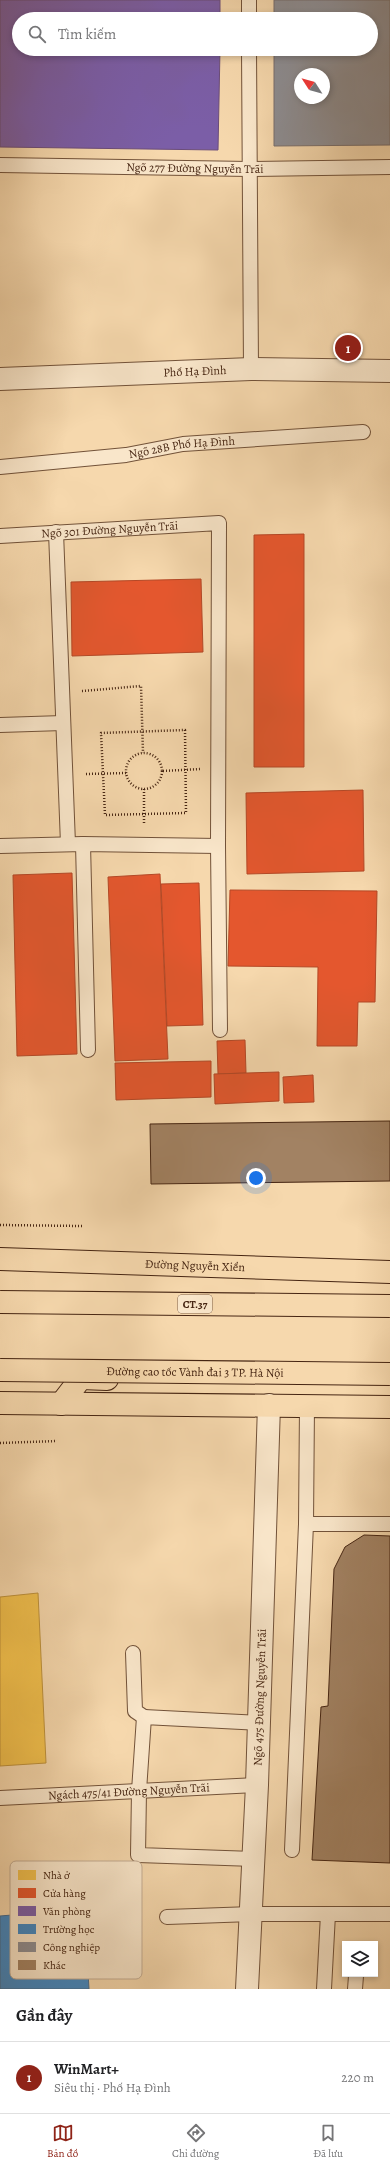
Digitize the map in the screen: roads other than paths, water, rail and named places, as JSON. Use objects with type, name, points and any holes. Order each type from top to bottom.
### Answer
[{"type":"main road","name":"Đường Nguyễn Xiển","points":[[0,1259],[390,1272]]},
{"type":"main road","name":"CT.37","points":[[0,1302],[390,1306]]},
{"type":"main road","name":"Đường cao tốc Vành đai 3 TP. Hà Nội","points":[[0,1370],[390,1374]]},
{"type":"main road","points":[[60,1404],[81,1378],[390,1383]]},
{"type":"main road","points":[[0,1403],[390,1407]]},
{"type":"street","name":"Phố Hạ Đình","points":[[0,379],[251,369],[390,371]]},
{"type":"street","name":"Ngõ 475 Đường Nguyễn Trãi","points":[[247,1989],[252,1914],[257,1785],[269,1405]]},
{"type":"lane","points":[[249,0],[249,12]]},
{"type":"lane","points":[[249,56],[251,369]]},
{"type":"lane","name":"Ngõ 277 Đường Nguyễn Trãi","points":[[0,165],[249,169],[390,167]]},
{"type":"lane","name":"Ngõ 28B Phố Hạ Đình","points":[[0,467],[126,456],[184,444],[363,432]]},
{"type":"lane","name":"Ngõ 301 Đường Nguyễn Trãi","points":[[0,536],[219,523],[218,846]]},
{"type":"lane","points":[[56,532],[68,844]]},
{"type":"lane","points":[[0,725],[63,722]]},
{"type":"lane","points":[[83,844],[88,1050]]},
{"type":"lane","points":[[0,846],[83,844],[218,846],[220,1030]]},
{"type":"lane","points":[[292,1850],[306,1524],[307,1405]]},
{"type":"lane","points":[[306,1524],[390,1524]]},
{"type":"lane","points":[[133,1653],[135,1711],[144,1717],[259,1723]]},
{"type":"lane","points":[[144,1717],[139,1791],[138,1855],[254,1859]]},
{"type":"lane","name":"Ngách 475/41 Đường Nguyễn Trãi","points":[[0,1798],[257,1785]]},
{"type":"lane","points":[[167,1917],[252,1914],[390,1914]]},
{"type":"lane","points":[[324,1989],[328,1914]]},
{"type":"place","name":"WinMart+","points":[[348,348]]}]
